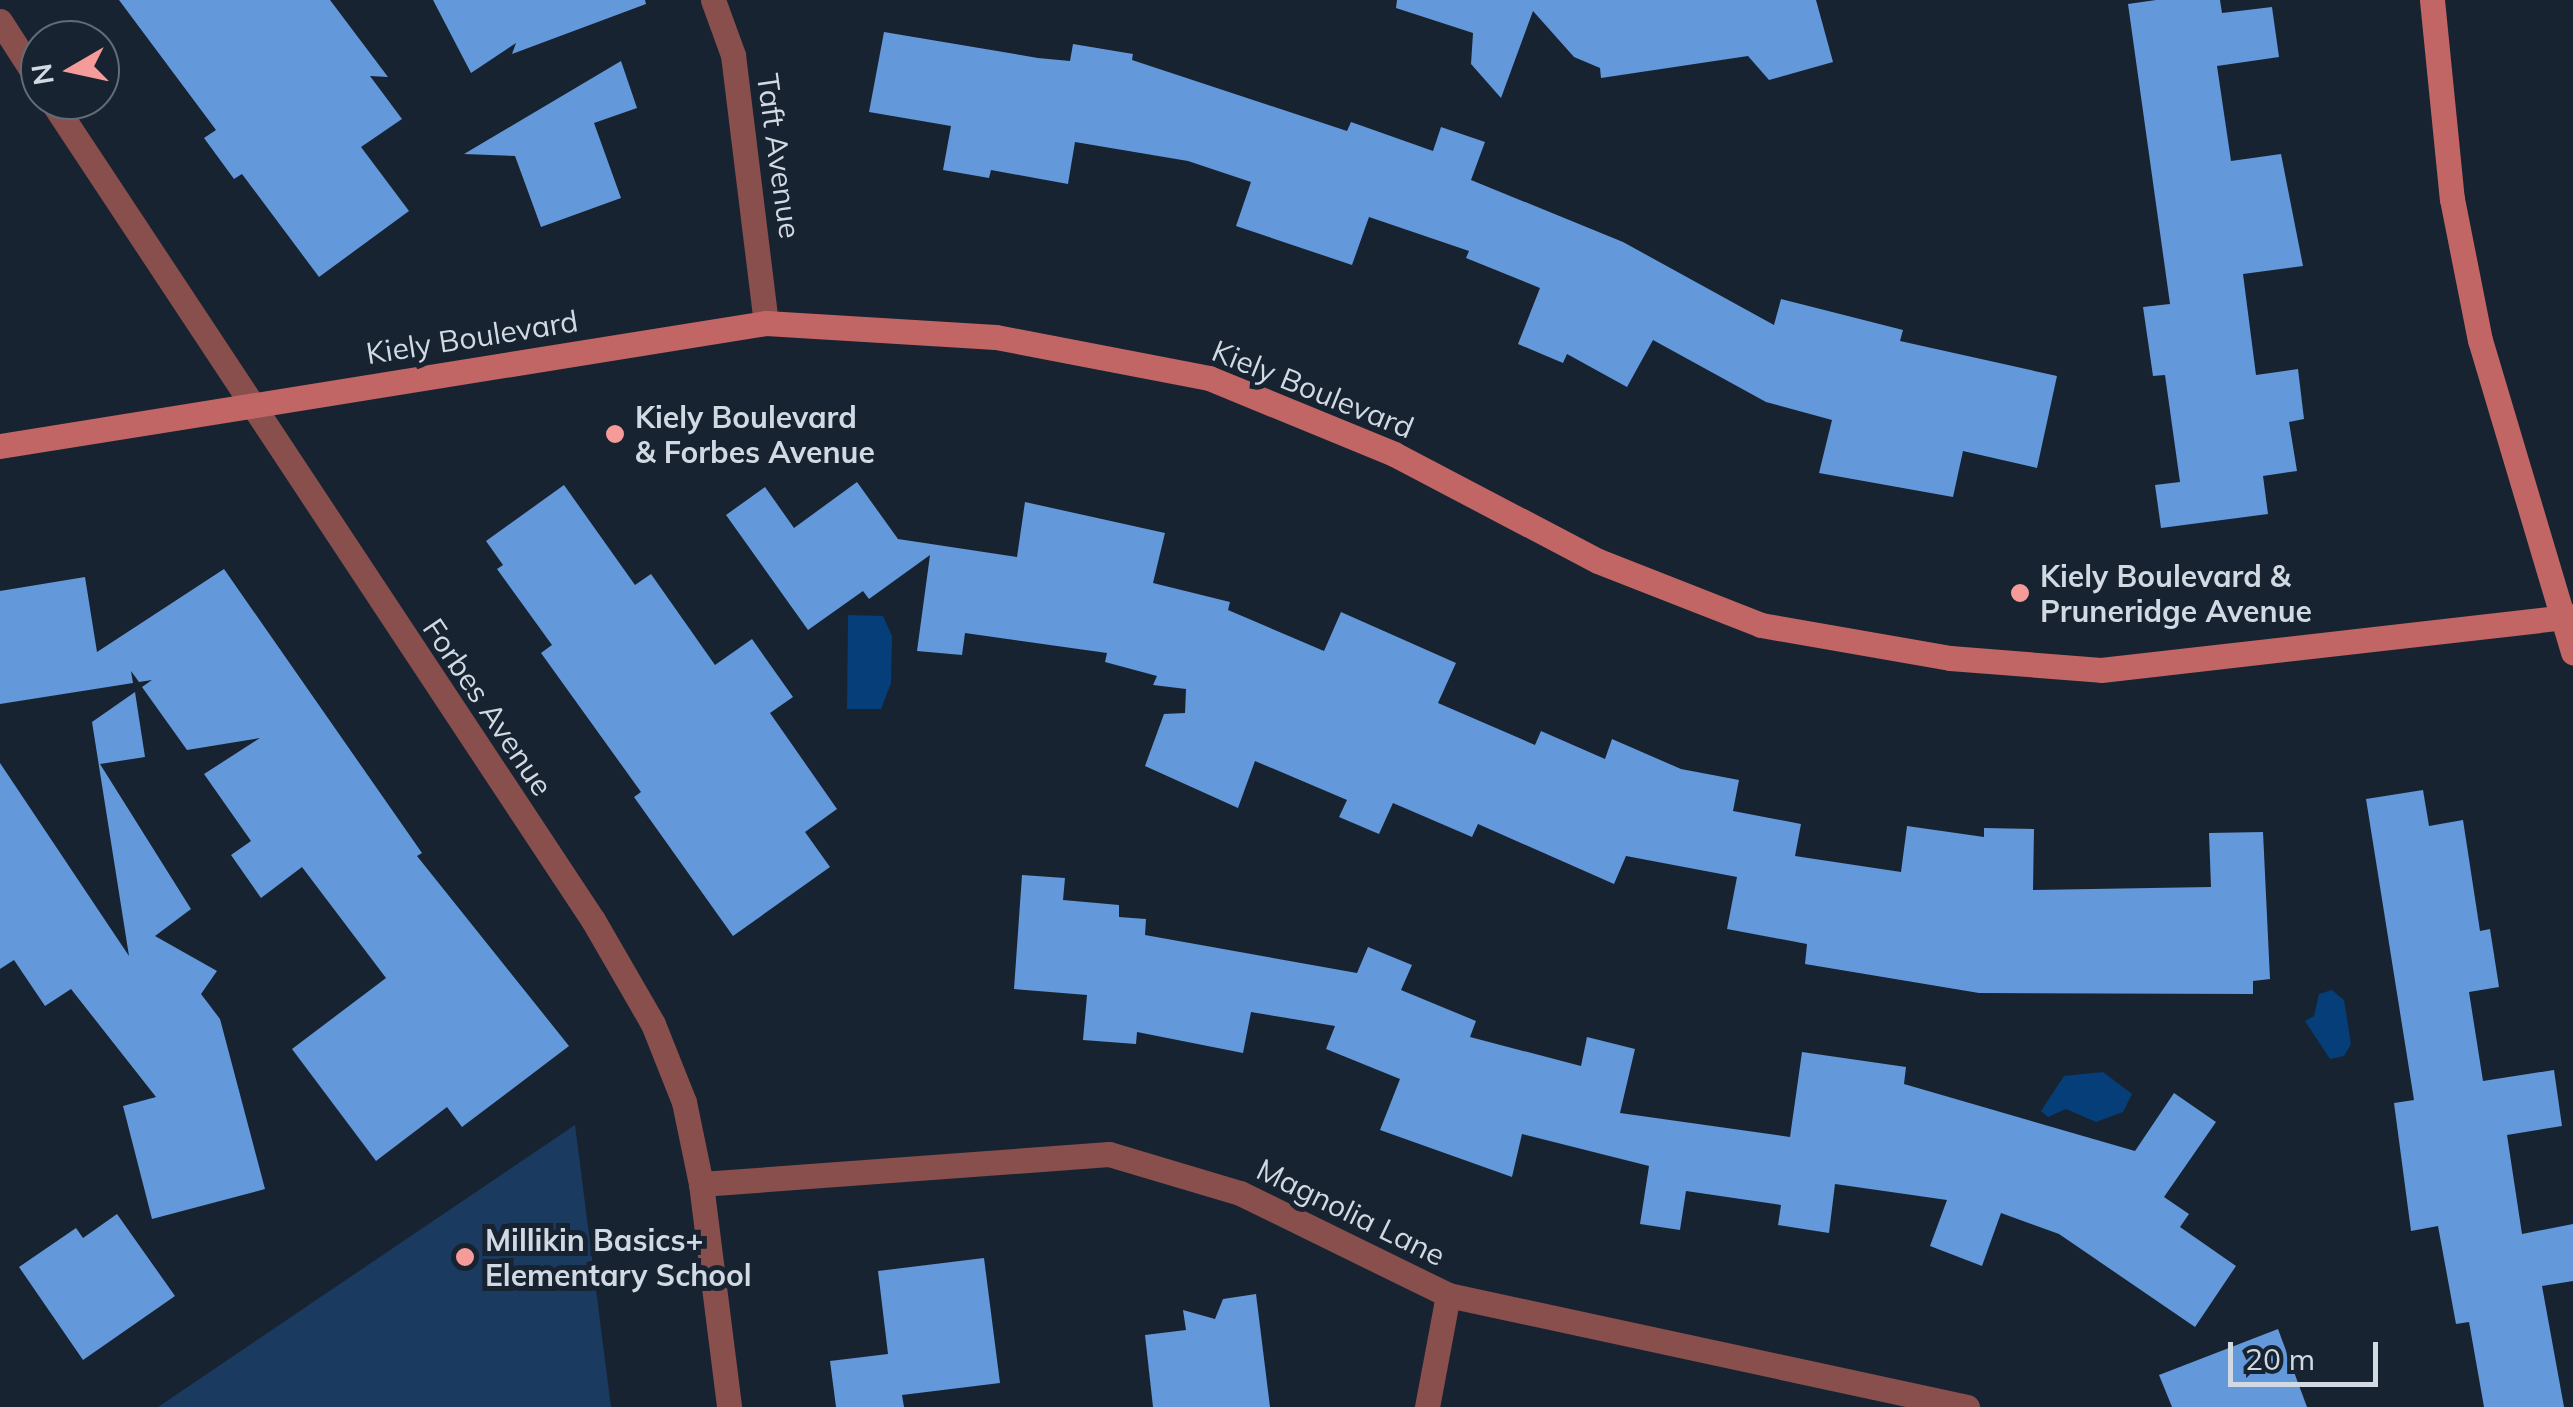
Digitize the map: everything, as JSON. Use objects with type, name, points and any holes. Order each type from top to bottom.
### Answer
[{"type":"main road","points":[[2432,0],[2452,199],[2476,323],[2566,617],[2573,652]]},
{"type":"main road","name":"Kiely Boulevard","points":[[0,446],[766,323],[996,337],[1208,378],[1394,454],[1598,561],[1761,625],[1950,658],[2100,670],[2162,666],[2566,617]]},
{"type":"street","name":"Taft Avenue","points":[[713,0],[733,55],[766,323]]},
{"type":"street","points":[[0,21],[20,52]]},
{"type":"street","name":"Forbes Avenue","points":[[64,120],[249,408],[592,920],[654,1024],[684,1102],[701,1184],[729,1407]]},
{"type":"street","name":"Magnolia Lane","points":[[701,1184],[1109,1154],[1240,1194],[1448,1295],[1967,1407]]},
{"type":"street","points":[[1427,1407],[1448,1295]]},
{"type":"shaded area","points":[[848,615],[883,616],[892,636],[891,683],[881,709],[847,709]]},
{"type":"shaded area","points":[[2332,990],[2344,1000],[2351,1044],[2344,1056],[2330,1059],[2305,1021],[2314,1016],[2319,994]]},
{"type":"shaded area","points":[[2103,1072],[2132,1094],[2123,1112],[2096,1122],[2066,1109],[2048,1117],[2041,1111],[2064,1076]]},
{"type":"shaded area","points":[[575,1125],[611,1407],[158,1407]]},
{"type":"building","points":[[119,0],[330,0],[388,77],[370,76],[402,119],[361,147],[409,211],[319,277],[242,174],[234,179],[204,138],[216,130]]},
{"type":"building","points":[[433,0],[645,0],[646,4],[512,54],[516,43],[471,73]]},
{"type":"building","points":[[1397,0],[1816,0],[1833,62],[1769,80],[1748,56],[1601,78],[1600,68],[1574,57],[1533,11],[1501,98],[1471,64],[1473,33],[1396,8]]},
{"type":"building","points":[[2220,0],[2222,13],[2272,7],[2279,57],[2217,66],[2231,161],[2281,154],[2303,266],[2243,274],[2256,375],[2298,369],[2304,419],[2289,422],[2297,471],[2263,476],[2268,514],[2161,528],[2155,485],[2180,482],[2165,375],[2153,376],[2143,307],[2170,304],[2128,4]]},
{"type":"building","points":[[884,32],[1070,61],[1073,44],[1133,54],[1132,60],[1347,131],[1351,122],[1433,151],[1441,127],[1485,142],[1471,180],[1623,242],[1774,325],[1781,299],[1903,330],[1900,341],[2057,376],[2037,468],[1963,451],[1953,497],[1819,473],[1832,420],[1766,402],[1653,340],[1627,387],[1567,354],[1563,363],[1518,344],[1540,288],[1466,258],[1469,251],[1369,217],[1352,265],[1236,226],[1251,182],[1188,161],[1075,142],[1068,184],[991,170],[989,178],[943,170],[951,126],[869,112]]},
{"type":"building","points":[[621,61],[637,108],[594,123],[621,198],[541,227],[515,156],[464,154]]},
{"type":"building","points":[[857,482],[898,539],[1017,557],[1025,502],[1165,533],[1153,583],[1230,602],[1228,610],[1324,651],[1341,612],[1456,663],[1438,703],[1535,745],[1541,731],[1605,759],[1612,739],[1681,769],[1739,780],[1733,811],[1801,824],[1795,856],[1901,872],[1907,826],[1984,837],[1984,828],[2034,829],[2033,890],[2211,887],[2209,833],[2263,832],[2270,979],[2253,981],[2253,994],[1979,993],[1805,964],[1807,944],[1727,929],[1737,877],[1626,856],[1614,884],[1478,824],[1472,837],[1393,803],[1379,834],[1339,817],[1347,800],[1255,761],[1238,808],[1145,766],[1164,714],[1185,713],[1186,689],[1153,685],[1157,676],[1105,662],[1107,653],[965,633],[962,655],[917,651],[930,555],[869,599],[863,591],[808,630],[726,515],[765,487],[794,528]]},
{"type":"building","points":[[564,485],[635,585],[651,574],[715,665],[752,639],[793,697],[770,713],[837,809],[805,832],[830,867],[733,936],[634,797],[641,792],[541,653],[552,645],[497,569],[503,565],[486,541]]},
{"type":"building","points":[[224,569],[422,853],[417,856],[569,1046],[462,1127],[447,1107],[376,1161],[292,1049],[386,978],[302,867],[261,898],[231,855],[251,841],[204,774],[260,738],[187,750],[142,687],[152,680],[139,682],[131,671],[133,683],[0,704],[0,591],[85,577],[97,652]]},
{"type":"building","points":[[135,692],[145,757],[100,764],[191,909],[155,936],[217,971],[201,994],[220,1019],[265,1189],[152,1219],[123,1106],[156,1097],[71,989],[45,1006],[14,960],[0,969],[0,763],[129,956],[92,722]]},
{"type":"building","points":[[2423,790],[2429,826],[2463,820],[2480,931],[2490,929],[2499,987],[2469,992],[2483,1081],[2554,1070],[2562,1126],[2507,1135],[2522,1234],[2573,1224],[2573,1281],[2542,1286],[2564,1407],[2484,1407],[2469,1322],[2456,1324],[2438,1226],[2411,1231],[2394,1103],[2414,1100],[2366,799]]},
{"type":"building","points":[[1022,875],[1065,878],[1063,900],[1119,905],[1119,917],[1146,919],[1145,935],[1357,973],[1368,947],[1412,965],[1401,990],[1476,1021],[1470,1037],[1581,1066],[1587,1037],[1635,1049],[1620,1113],[1790,1137],[1802,1052],[1906,1067],[1904,1084],[2135,1151],[2174,1093],[2216,1122],[2164,1197],[2189,1214],[2180,1227],[2236,1266],[2195,1327],[2059,1234],[2001,1213],[1982,1266],[1930,1246],[1947,1200],[1835,1184],[1829,1233],[1778,1225],[1781,1205],[1686,1191],[1680,1230],[1640,1224],[1649,1166],[1522,1134],[1512,1177],[1380,1130],[1400,1079],[1326,1049],[1335,1026],[1251,1012],[1243,1053],[1137,1032],[1136,1044],[1083,1040],[1087,995],[1014,989]]},
{"type":"building","points":[[117,1214],[175,1296],[83,1360],[19,1267],[76,1228],[83,1238]]},
{"type":"building","points":[[984,1258],[1000,1383],[902,1395],[904,1407],[836,1407],[830,1361],[888,1354],[878,1271]]},
{"type":"building","points":[[1256,1294],[1270,1407],[1153,1407],[1145,1335],[1186,1330],[1183,1310],[1215,1319],[1223,1299]]},
{"type":"building","points":[[2278,1329],[2307,1407],[2172,1407],[2159,1375]]},
{"type":"place","name":"Kiely Boulevard & Forbes Avenue","points":[[615,434]]},
{"type":"place","name":"Kiely Boulevard & Pruneridge Avenue","points":[[2020,593]]},
{"type":"place","name":"Millikin Basics+ Elementary School","points":[[465,1257]]}]
